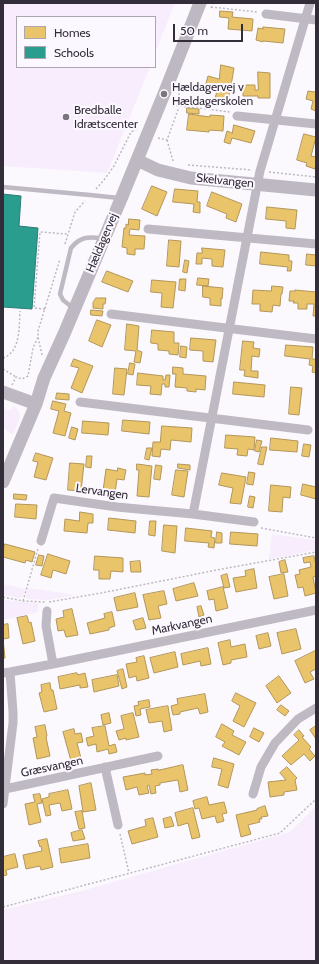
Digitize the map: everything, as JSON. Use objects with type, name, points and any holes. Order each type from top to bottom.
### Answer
[{"type":"street","points":[[193,514],[260,171],[310,3]]},
{"type":"street","name":"Hældagervej","points":[[3,482],[36,404],[44,378],[121,199],[164,94],[206,5]]},
{"type":"street","points":[[266,14],[316,20]]},
{"type":"street","points":[[237,116],[316,124]]},
{"type":"street","name":"Skelvangen","points":[[137,160],[158,170],[191,178],[316,190]]},
{"type":"street","points":[[148,229],[316,244]]},
{"type":"street","points":[[111,314],[316,339]]},
{"type":"street","points":[[6,393],[36,404]]},
{"type":"street","points":[[80,402],[308,430]]},
{"type":"street","name":"Lervangen","points":[[41,541],[54,498],[254,522]]},
{"type":"street","name":"Markvangen","points":[[7,672],[53,664],[316,610]]},
{"type":"street","points":[[47,611],[46,626],[53,664]]},
{"type":"street","points":[[3,804],[5,789],[5,766],[13,723],[13,712],[7,672]]},
{"type":"street","points":[[253,794],[261,767],[275,743],[298,719],[316,708]]},
{"type":"street","name":"Græsvangen","points":[[5,789],[158,756]]},
{"type":"street","points":[[105,768],[118,825]]},
{"type":"lane","points":[[3,187],[121,199]]},
{"type":"lane","points":[[74,309],[63,300],[60,294],[71,248],[76,242],[83,238],[104,238]]},
{"type":"path","points":[[206,5],[213,3]]},
{"type":"path","points":[[206,5],[209,14]]},
{"type":"path","points":[[206,5],[262,12],[266,14]]},
{"type":"path","points":[[170,173],[174,164],[167,140],[179,107],[180,83]]},
{"type":"path","points":[[172,105],[232,112],[237,116]]},
{"type":"path","points":[[158,138],[167,140]]},
{"type":"path","points":[[182,164],[316,177]]},
{"type":"path","points":[[45,309],[34,308],[40,232],[68,234]]},
{"type":"path","points":[[3,358],[11,354],[16,348],[20,311]]},
{"type":"path","points":[[3,369],[22,379],[28,376],[33,348],[38,336]]},
{"type":"path","points":[[6,393],[16,377]]},
{"type":"path","points":[[254,522],[258,527],[316,538]]},
{"type":"path","points":[[23,600],[41,541]]},
{"type":"path","points":[[3,597],[38,602],[54,601],[316,552]]},
{"type":"path","points":[[3,907],[280,833],[316,798]]},
{"type":"path","points":[[118,825],[129,873]]},
{"type":"shaded area","name":"Bredballe Idrætscenter","points":[[3,3],[175,3],[156,50],[156,16],[16,16],[16,68],[150,68],[107,173],[3,166]]},
{"type":"shaded area","points":[[3,403],[5,409],[11,410],[14,406],[19,413],[20,418],[13,435],[3,427]]},
{"type":"shaded area","points":[[272,534],[316,540],[316,550],[269,559]]},
{"type":"shaded area","points":[[3,584],[25,589],[23,596],[19,598],[3,595]]},
{"type":"shaded area","points":[[28,588],[76,595],[48,600],[28,599],[26,596]]},
{"type":"shaded area","points":[[3,599],[36,603],[38,604],[38,612],[3,620]]},
{"type":"shaded area","points":[[316,806],[316,961],[3,961],[3,910],[85,890],[290,832]]},
{"type":"building: Homes","points":[[220,11],[233,12],[232,17],[253,19],[252,31],[228,29],[229,18],[220,17]]},
{"type":"building: Homes","points":[[263,27],[285,29],[283,43],[263,42],[256,40],[258,28],[263,29]]},
{"type":"building: Homes","points":[[221,65],[234,68],[232,86],[227,106],[214,104],[217,90],[205,87],[208,76],[219,79]]},
{"type":"building: Homes","points":[[258,72],[270,73],[270,98],[243,96],[243,85],[255,85],[255,90],[258,90]]},
{"type":"building: Homes","points":[[316,87],[316,111],[311,109],[313,101],[306,99],[308,91],[315,92]]},
{"type":"building: Homes","points":[[187,108],[199,109],[199,114],[187,113]]},
{"type":"building: Homes","points":[[189,114],[210,117],[210,115],[224,116],[223,131],[209,130],[209,132],[187,130]]},
{"type":"building: Homes","points":[[234,125],[255,131],[251,143],[232,138],[230,144],[224,142],[227,131],[232,133]]},
{"type":"building: Homes","points":[[304,134],[316,137],[311,156],[316,157],[315,169],[306,166],[307,163],[297,160]]},
{"type":"building: Homes","points":[[152,186],[167,192],[157,216],[142,209]]},
{"type":"building: Homes","points":[[175,189],[198,191],[197,202],[200,202],[200,213],[193,212],[194,204],[173,202]]},
{"type":"building: Homes","points":[[212,192],[242,204],[236,222],[226,218],[227,214],[207,206]]},
{"type":"building: Homes","points":[[267,207],[297,210],[295,229],[286,228],[286,221],[266,219]]},
{"type":"building: Homes","points":[[129,219],[140,220],[139,230],[130,229],[129,235],[145,236],[144,249],[135,249],[135,255],[127,254],[127,248],[122,247],[124,228],[126,228],[126,224],[128,225]]},
{"type":"building: Homes","points":[[169,240],[181,241],[179,267],[167,266]]},
{"type":"building: Homes","points":[[202,248],[225,250],[223,267],[212,266],[212,259],[202,258],[202,264],[196,264],[197,253],[202,253]]},
{"type":"building: Homes","points":[[261,252],[289,255],[289,261],[292,261],[291,271],[287,271],[288,267],[260,264]]},
{"type":"building: Homes","points":[[307,254],[316,255],[316,266],[306,265]]},
{"type":"building: Homes","points":[[185,260],[189,261],[187,273],[183,272]]},
{"type":"building: Homes","points":[[107,271],[133,281],[128,292],[102,282]]},
{"type":"building: Homes","points":[[198,278],[209,279],[208,286],[197,285]]},
{"type":"building: Homes","points":[[180,279],[186,279],[185,291],[179,290]]},
{"type":"building: Homes","points":[[152,280],[176,282],[173,308],[161,307],[162,293],[151,292]]},
{"type":"building: Homes","points":[[203,286],[223,288],[221,306],[210,305],[210,298],[203,297]]},
{"type":"building: Homes","points":[[272,286],[283,287],[280,306],[273,305],[272,312],[260,311],[260,304],[252,304],[253,290],[271,291]]},
{"type":"building: Homes","points":[[290,291],[316,292],[316,316],[313,316],[314,304],[307,304],[307,309],[298,309],[298,303],[289,301]]},
{"type":"building: Homes","points":[[96,298],[106,298],[105,304],[103,304],[103,309],[93,308],[93,303]]},
{"type":"building: Homes","points":[[91,310],[103,311],[102,316],[91,315]]},
{"type":"building: Homes","points":[[97,320],[111,325],[102,347],[89,341]]},
{"type":"building: Homes","points":[[127,324],[139,326],[137,350],[142,352],[140,363],[134,362],[136,351],[125,350]]},
{"type":"building: Homes","points":[[152,330],[174,332],[174,343],[179,343],[178,355],[169,354],[169,351],[158,350],[158,344],[151,343]]},
{"type":"building: Homes","points":[[191,338],[216,340],[213,362],[203,361],[203,351],[190,350]]},
{"type":"building: Homes","points":[[243,341],[254,342],[253,348],[260,349],[259,357],[252,356],[251,371],[258,371],[258,378],[244,376],[245,370],[240,370]]},
{"type":"building: Homes","points":[[286,345],[313,347],[312,359],[316,359],[316,373],[312,372],[313,366],[309,365],[310,359],[285,356]]},
{"type":"building: Homes","points":[[181,346],[187,347],[186,358],[180,357]]},
{"type":"building: Homes","points":[[74,359],[93,366],[82,393],[71,388],[79,368],[71,366]]},
{"type":"building: Homes","points":[[130,363],[135,364],[133,375],[128,374]]},
{"type":"building: Homes","points":[[173,367],[183,368],[183,374],[206,376],[205,390],[196,389],[196,392],[187,391],[187,388],[175,387],[176,374],[173,374]]},
{"type":"building: Homes","points":[[115,368],[127,369],[124,395],[113,394]]},
{"type":"building: Homes","points":[[138,373],[163,376],[163,380],[165,380],[166,375],[170,375],[169,387],[165,387],[165,384],[162,384],[161,395],[150,394],[151,386],[137,385]]},
{"type":"building: Homes","points":[[234,382],[265,385],[264,397],[233,394]]},
{"type":"building: Homes","points":[[291,387],[302,388],[299,415],[289,414]]},
{"type":"building: Homes","points":[[57,393],[69,394],[69,400],[56,399]]},
{"type":"building: Homes","points":[[53,401],[66,404],[64,411],[71,413],[65,436],[53,433],[59,411],[51,409]]},
{"type":"building: Homes","points":[[123,420],[150,422],[149,434],[122,431]]},
{"type":"building: Homes","points":[[83,421],[109,423],[108,435],[82,433]]},
{"type":"building: Homes","points":[[162,426],[192,428],[191,442],[171,440],[170,450],[161,449],[160,457],[152,456],[153,442],[160,442]]},
{"type":"building: Homes","points":[[72,427],[78,429],[75,440],[69,438]]},
{"type":"building: Homes","points":[[226,435],[255,437],[254,450],[248,449],[247,456],[237,455],[238,449],[225,448]]},
{"type":"building: Homes","points":[[271,438],[298,441],[297,452],[270,450]]},
{"type":"building: Homes","points":[[257,440],[262,441],[259,452],[255,451]]},
{"type":"building: Homes","points":[[304,444],[311,445],[309,457],[302,456]]},
{"type":"building: Homes","points":[[262,447],[267,447],[263,465],[258,464]]},
{"type":"building: Homes","points":[[147,448],[152,448],[149,460],[145,459]]},
{"type":"building: Homes","points":[[36,453],[53,458],[46,480],[34,477],[38,462],[33,461]]},
{"type":"building: Homes","points":[[87,456],[92,456],[91,468],[86,467]]},
{"type":"building: Homes","points":[[70,463],[84,464],[81,491],[68,490]]},
{"type":"building: Homes","points":[[137,464],[152,466],[149,497],[137,496],[139,470],[137,470]]},
{"type":"building: Homes","points":[[178,464],[190,465],[190,470],[178,468]]},
{"type":"building: Homes","points":[[156,465],[162,466],[160,480],[154,479]]},
{"type":"building: Homes","points":[[118,468],[126,470],[124,480],[117,479],[115,493],[103,491],[106,469],[117,471]]},
{"type":"building: Homes","points":[[176,470],[188,471],[184,497],[172,495]]},
{"type":"building: Homes","points":[[249,472],[255,473],[253,485],[247,484]]},
{"type":"building: Homes","points":[[222,473],[246,477],[241,504],[230,503],[233,488],[219,485]]},
{"type":"building: Homes","points":[[303,484],[316,487],[316,499],[301,495]]},
{"type":"building: Homes","points":[[271,485],[291,487],[290,498],[283,497],[282,512],[269,511]]},
{"type":"building: Homes","points":[[14,494],[27,495],[26,500],[14,499]]},
{"type":"building: Homes","points":[[250,496],[255,497],[253,508],[248,507]]},
{"type":"building: Homes","points":[[16,504],[37,505],[36,519],[15,517]]},
{"type":"building: Homes","points":[[80,512],[93,514],[93,523],[88,523],[87,533],[64,531],[65,519],[79,521]]},
{"type":"building: Homes","points":[[109,518],[136,521],[135,533],[108,530]]},
{"type":"building: Homes","points":[[150,521],[156,521],[155,536],[149,535]]},
{"type":"building: Homes","points":[[164,525],[177,526],[175,553],[162,551]]},
{"type":"building: Homes","points":[[186,528],[212,531],[211,537],[215,538],[214,548],[208,547],[209,543],[185,541]]},
{"type":"building: Homes","points":[[217,532],[222,533],[222,543],[216,543]]},
{"type":"building: Homes","points":[[231,532],[258,534],[257,546],[230,544]]},
{"type":"building: Homes","points":[[5,544],[35,552],[32,562],[26,560],[25,563],[3,557]]},
{"type":"building: Homes","points":[[48,554],[70,561],[66,574],[53,570],[51,578],[41,575]]},
{"type":"building: Homes","points":[[39,555],[44,556],[42,566],[36,565]]},
{"type":"building: Homes","points":[[95,556],[123,558],[123,572],[111,571],[110,579],[99,579],[99,570],[94,570]]},
{"type":"building: Homes","points":[[314,556],[316,576],[313,577],[316,593],[305,596],[303,587],[298,588],[295,575],[300,574],[299,570],[311,567],[310,562],[304,563],[303,558]]},
{"type":"building: Homes","points":[[285,560],[288,572],[281,573],[279,562]]},
{"type":"building: Homes","points":[[140,561],[141,572],[131,572],[130,562]]},
{"type":"building: Homes","points":[[254,569],[257,588],[236,592],[233,578],[246,576],[245,571]]},
{"type":"building: Homes","points":[[227,574],[230,587],[224,588],[221,576]]},
{"type":"building: Homes","points":[[284,574],[288,596],[274,599],[269,577]]},
{"type":"building: Homes","points":[[194,583],[198,596],[176,601],[173,589]]},
{"type":"building: Homes","points":[[223,587],[228,608],[216,611],[214,599],[209,600],[207,591]]},
{"type":"building: Homes","points":[[164,591],[167,604],[158,606],[161,618],[149,620],[143,595]]},
{"type":"building: Homes","points":[[135,593],[138,607],[117,611],[114,598]]},
{"type":"building: Homes","points":[[201,606],[204,615],[199,617],[197,607]]},
{"type":"building: Homes","points":[[72,609],[78,635],[66,637],[64,630],[58,631],[56,619],[64,617],[63,611]]},
{"type":"building: Homes","points":[[112,612],[115,626],[109,628],[109,630],[90,634],[87,623],[105,618],[104,614]]},
{"type":"building: Homes","points":[[27,616],[29,623],[31,622],[35,641],[23,644],[17,618]]},
{"type":"building: Homes","points":[[143,618],[146,628],[136,630],[133,621]]},
{"type":"building: Homes","points":[[8,624],[9,638],[3,639],[3,625]]},
{"type":"building: Homes","points":[[296,629],[301,649],[282,654],[277,633]]},
{"type":"building: Homes","points":[[268,633],[271,646],[259,649],[256,636]]},
{"type":"building: Homes","points":[[3,639],[5,658],[3,658]]},
{"type":"building: Homes","points":[[230,640],[231,647],[245,644],[247,657],[231,660],[231,663],[223,665],[218,643]]},
{"type":"building: Homes","points":[[208,648],[211,664],[201,666],[200,661],[183,665],[181,654]]},
{"type":"building: Homes","points":[[315,651],[316,669],[310,672],[314,679],[305,683],[295,661]]},
{"type":"building: Homes","points":[[175,652],[178,667],[154,673],[150,658]]},
{"type":"building: Homes","points":[[144,656],[149,678],[137,681],[136,676],[129,678],[126,664],[137,662],[136,658]]},
{"type":"building: Homes","points":[[123,669],[127,687],[122,689],[117,671]]},
{"type":"building: Homes","points":[[77,673],[78,675],[85,673],[88,687],[80,688],[80,685],[60,689],[58,677]]},
{"type":"building: Homes","points":[[117,675],[119,686],[94,692],[92,680]]},
{"type":"building: Homes","points":[[279,676],[291,693],[277,703],[266,686]]},
{"type":"building: Homes","points":[[50,683],[57,709],[44,712],[39,693],[42,692],[41,685]]},
{"type":"building: Homes","points":[[236,693],[256,703],[244,727],[233,721],[240,706],[232,701]]},
{"type":"building: Homes","points":[[205,694],[208,712],[200,714],[198,708],[173,715],[171,706],[178,704],[177,699]]},
{"type":"building: Homes","points":[[149,700],[150,707],[140,709],[141,715],[136,716],[134,706],[139,705],[138,702]]},
{"type":"building: Homes","points":[[281,705],[289,711],[285,716],[277,710]]},
{"type":"building: Homes","points":[[168,706],[172,730],[164,732],[162,721],[149,723],[146,710]]},
{"type":"building: Homes","points":[[109,713],[111,723],[103,725],[101,715]]},
{"type":"building: Homes","points":[[133,713],[139,737],[119,740],[116,731],[124,729],[121,716]]},
{"type":"building: Homes","points":[[222,724],[234,731],[232,735],[246,742],[239,755],[222,746],[225,742],[216,737]]},
{"type":"building: Homes","points":[[45,725],[50,756],[37,759],[33,738],[37,737],[35,727]]},
{"type":"building: Homes","points":[[105,726],[109,746],[115,744],[117,752],[109,754],[108,749],[97,752],[96,744],[88,746],[86,738],[94,736],[92,728]]},
{"type":"building: Homes","points":[[316,726],[316,739],[310,730]]},
{"type":"building: Homes","points":[[254,728],[264,733],[259,742],[250,737]]},
{"type":"building: Homes","points":[[74,729],[75,734],[81,733],[83,742],[77,743],[81,758],[71,761],[63,732]]},
{"type":"building: Homes","points":[[299,730],[304,736],[302,737],[311,747],[309,749],[315,756],[310,761],[304,754],[291,765],[282,756],[299,740],[294,735]]},
{"type":"building: Homes","points":[[214,758],[234,764],[228,788],[218,785],[222,769],[212,767]]},
{"type":"building: Homes","points":[[183,765],[188,790],[180,792],[178,780],[160,783],[160,785],[155,786],[156,793],[151,794],[149,785],[147,786],[149,793],[139,795],[137,787],[126,790],[123,777],[145,773],[145,775],[152,774],[151,770]]},
{"type":"building: Homes","points":[[287,767],[297,778],[295,780],[297,790],[284,792],[284,795],[270,797],[268,782],[286,780],[280,773]]},
{"type":"building: Homes","points":[[91,783],[96,810],[83,812],[79,786]]},
{"type":"building: Homes","points":[[68,790],[72,809],[62,811],[60,803],[49,805],[51,815],[46,816],[42,799],[49,797],[49,794]]},
{"type":"building: Homes","points":[[40,794],[42,803],[37,804],[41,822],[29,825],[25,804],[35,802],[33,795]]},
{"type":"building: Homes","points":[[207,797],[209,805],[224,802],[227,813],[222,814],[224,821],[217,823],[215,816],[202,819],[199,808],[195,809],[193,801]]},
{"type":"building: Homes","points":[[265,806],[268,816],[261,817],[262,819],[259,819],[260,822],[248,825],[251,834],[241,837],[236,815],[257,810]]},
{"type":"building: Homes","points":[[193,808],[200,837],[192,839],[188,823],[178,826],[175,813]]},
{"type":"building: Homes","points":[[82,811],[85,828],[79,829],[75,812]]},
{"type":"building: Homes","points":[[171,817],[174,826],[165,828],[163,819]]},
{"type":"building: Homes","points":[[153,818],[158,837],[132,844],[128,831],[146,826],[145,820]]},
{"type":"building: Homes","points":[[82,830],[85,839],[73,841],[71,833]]},
{"type":"building: Homes","points":[[47,839],[53,867],[41,870],[40,866],[26,869],[23,855],[42,851],[38,841]]},
{"type":"building: Homes","points":[[88,844],[90,858],[61,863],[59,849]]},
{"type":"building: Homes","points":[[15,854],[18,867],[6,870],[7,875],[3,876],[3,857]]},
{"type":"building: Schools","points":[[3,194],[21,196],[19,226],[38,228],[32,309],[3,307]]},
{"type":"place","name":"Hældagervej v Hældagerskolen","points":[[164,94]]},
{"type":"place","name":"Bredballe Idrætscenter","points":[[66,117]]}]
